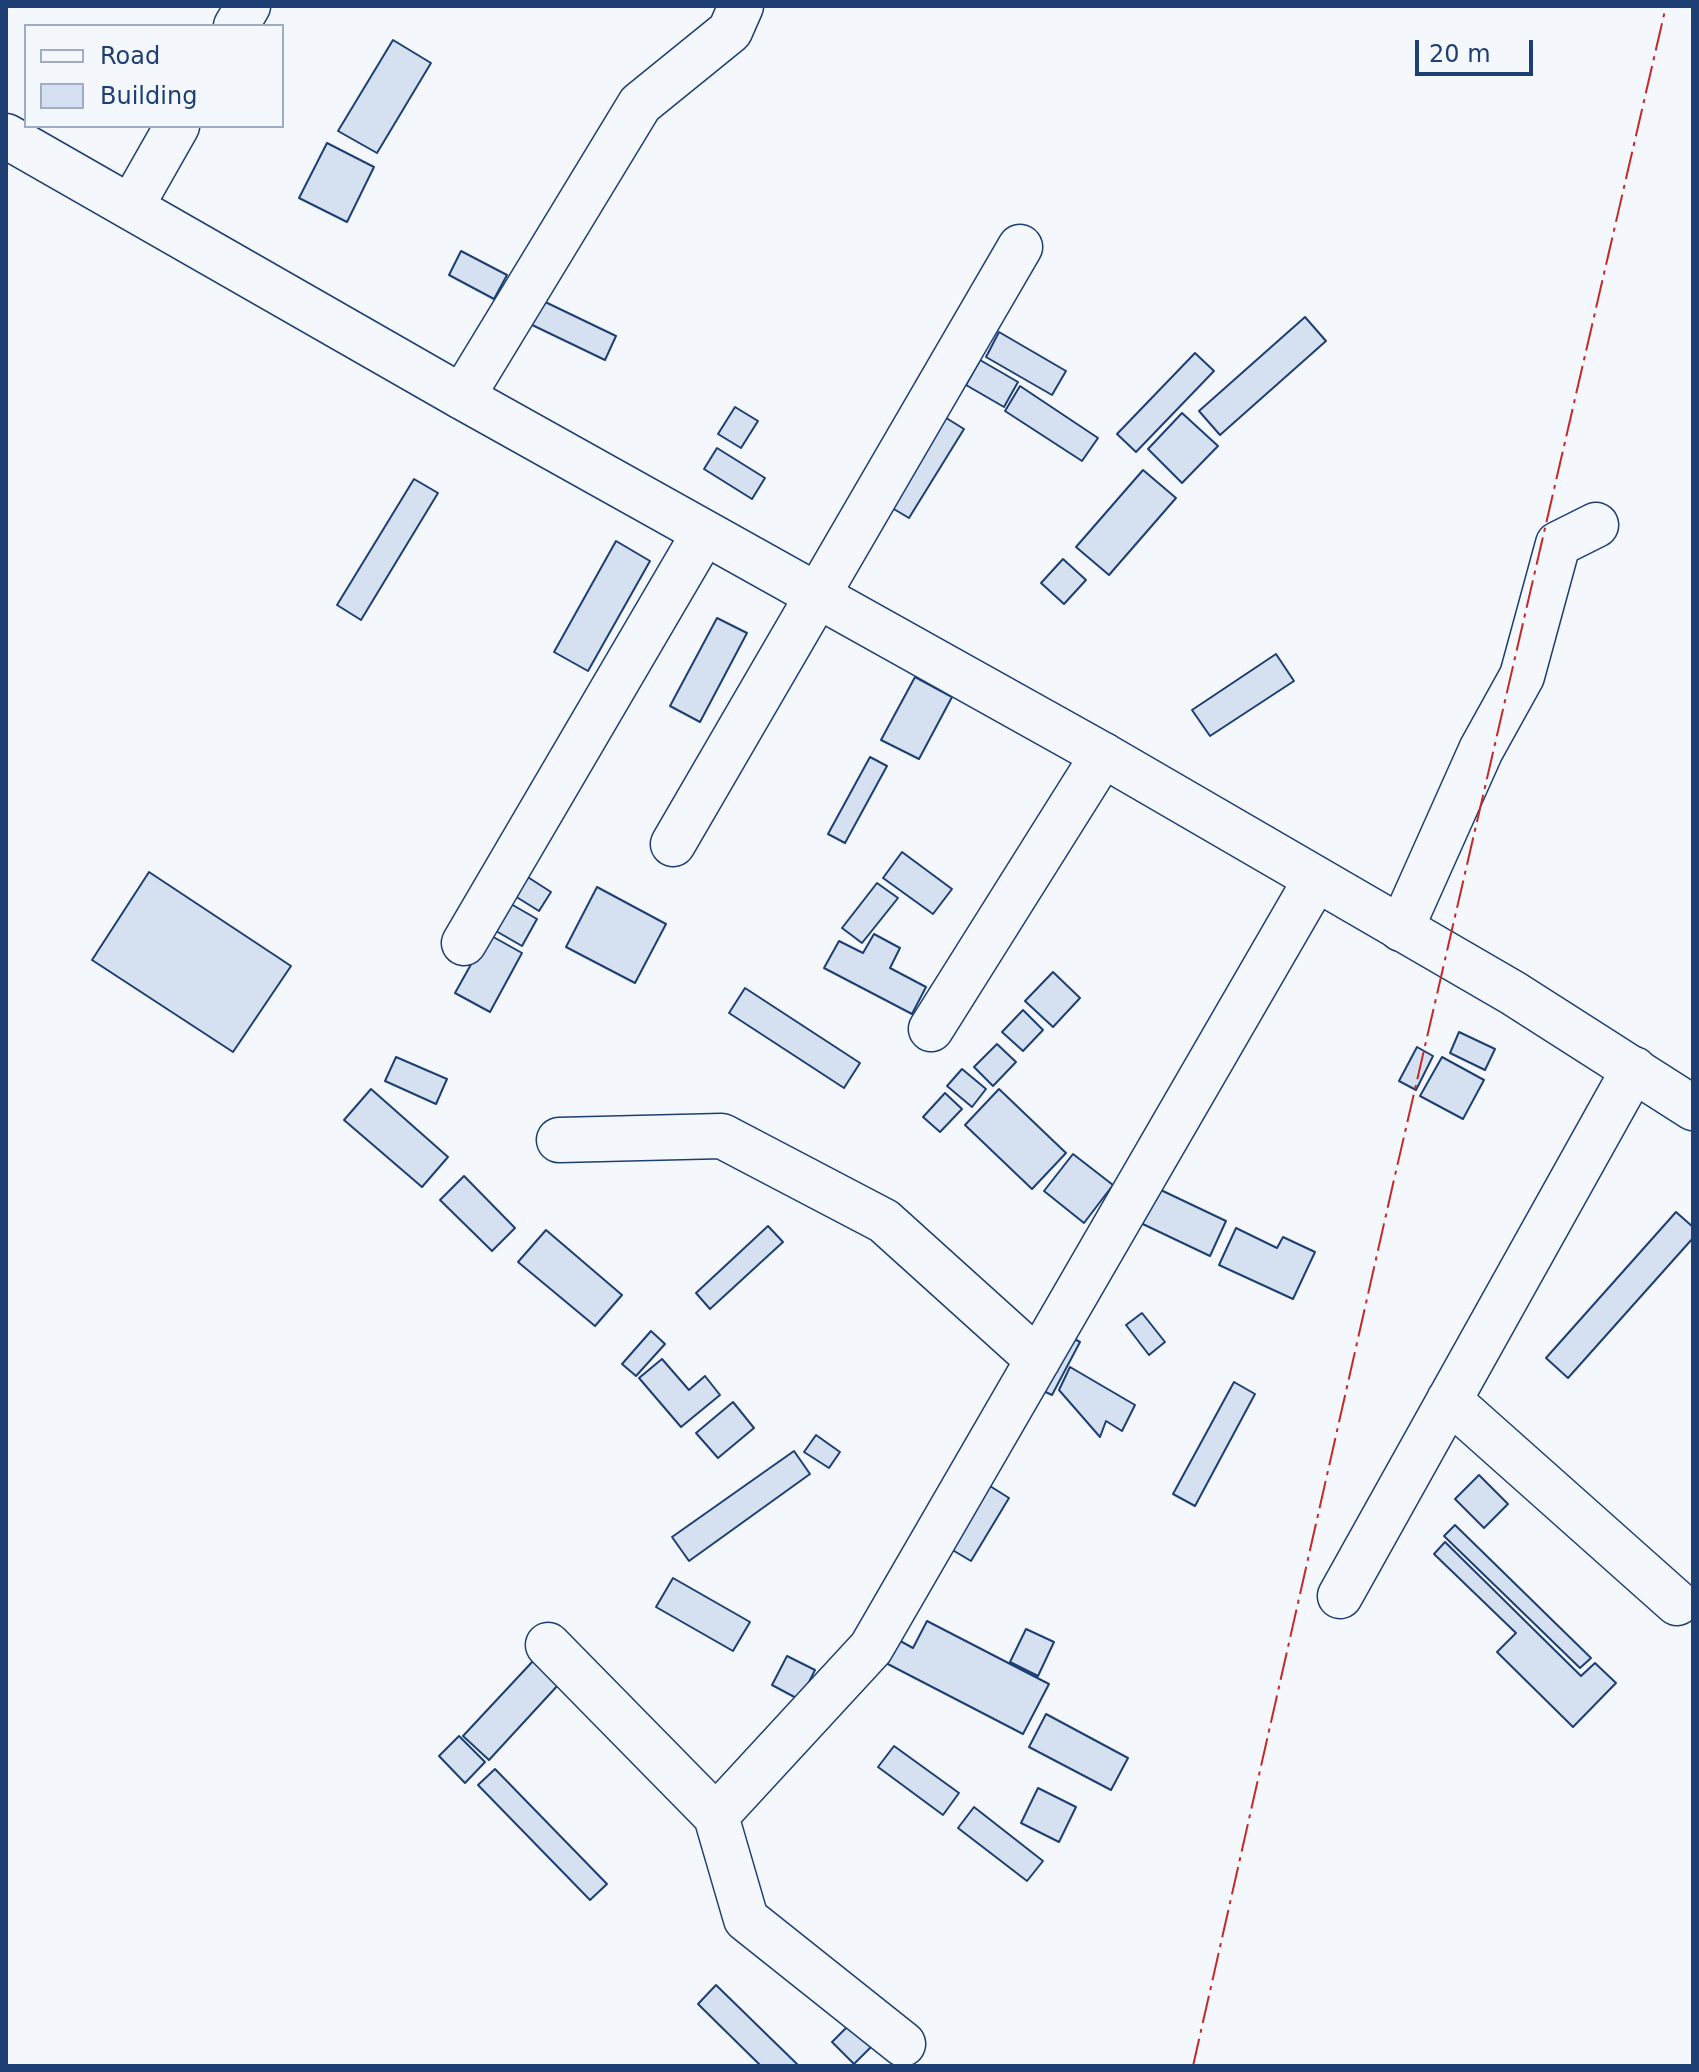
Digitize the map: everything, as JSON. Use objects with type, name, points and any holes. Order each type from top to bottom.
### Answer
[{"type":"street","points":[[237,24],[248,6]]},
{"type":"street","points":[[462,397],[640,104],[730,31],[741,6]]},
{"type":"street","points":[[131,207],[176,128]]},
{"type":"street","points":[[6,136],[462,397],[1103,755],[1513,993],[1693,1108]]},
{"type":"street","points":[[673,844],[1020,247]]},
{"type":"street","points":[[1401,929],[1481,750],[1522,676],[1558,544],[1596,525]]},
{"type":"street","points":[[464,943],[704,533]]},
{"type":"street","points":[[931,1029],[1103,755]]},
{"type":"street","points":[[716,1816],[871,1648],[1316,879]]},
{"type":"street","points":[[1340,1596],[1634,1069]]},
{"type":"street","points":[[559,1140],[722,1136],[884,1221],[1038,1360]]},
{"type":"street","points":[[1449,1400],[1677,1603]]},
{"type":"street","points":[[548,1645],[716,1816],[746,1919],[903,2044]]},
{"type":"building","points":[[393,40],[431,63],[377,153],[338,131]]},
{"type":"building","points":[[327,143],[374,167],[347,222],[299,198]]},
{"type":"building","points":[[461,251],[507,275],[494,299],[449,275]]},
{"type":"building","points":[[539,299],[616,336],[605,360],[528,323]]},
{"type":"building","points":[[1305,317],[1326,341],[1220,435],[1199,411]]},
{"type":"building","points":[[999,332],[1066,371],[1052,395],[986,357]]},
{"type":"building","points":[[1195,353],[1214,371],[1136,452],[1117,434]]},
{"type":"building","points":[[980,360],[1018,382],[1004,407],[966,385]]},
{"type":"building","points":[[1020,386],[1098,438],[1082,461],[1005,411]]},
{"type":"building","points":[[735,407],[758,421],[741,448],[718,434]]},
{"type":"building","points":[[1182,413],[1218,446],[1182,483],[1148,449]]},
{"type":"building","points":[[943,416],[964,429],[909,518],[887,505]]},
{"type":"building","points":[[717,448],[765,478],[752,499],[704,469]]},
{"type":"building","points":[[1143,470],[1176,498],[1109,575],[1076,547]]},
{"type":"building","points":[[414,479],[438,493],[361,620],[337,605]]},
{"type":"building","points":[[616,541],[650,561],[588,671],[554,652]]},
{"type":"building","points":[[1063,559],[1086,580],[1064,604],[1041,583]]},
{"type":"building","points":[[717,618],[747,633],[700,722],[670,706]]},
{"type":"building","points":[[1276,654],[1294,681],[1210,736],[1192,710]]},
{"type":"building","points":[[915,677],[952,697],[919,759],[881,740]]},
{"type":"building","points":[[870,757],[887,766],[845,843],[828,834]]},
{"type":"building","points":[[902,852],[952,889],[933,914],[883,878]]},
{"type":"building","points":[[149,872],[291,966],[233,1052],[92,960]]},
{"type":"building","points":[[523,874],[551,892],[539,911],[510,893]]},
{"type":"building","points":[[877,883],[898,898],[862,943],[842,928]]},
{"type":"building","points":[[597,887],[666,924],[635,983],[566,947]]},
{"type":"building","points":[[504,900],[537,919],[522,946],[489,927]]},
{"type":"building","points":[[488,934],[522,953],[490,1012],[455,993]]},
{"type":"building","points":[[874,934],[900,948],[890,968],[926,987],[912,1014],[824,968],[839,941],[863,953]]},
{"type":"building","points":[[1053,972],[1080,998],[1053,1027],[1025,1001]]},
{"type":"building","points":[[745,988],[860,1063],[844,1088],[729,1013]]},
{"type":"building","points":[[1023,1010],[1043,1030],[1023,1051],[1002,1032]]},
{"type":"building","points":[[1459,1032],[1495,1049],[1485,1070],[1450,1053]]},
{"type":"building","points":[[997,1044],[1016,1062],[993,1086],[974,1067]]},
{"type":"building","points":[[1417,1047],[1433,1056],[1416,1090],[1399,1081]]},
{"type":"building","points":[[396,1057],[447,1079],[436,1104],[385,1081]]},
{"type":"building","points":[[1442,1057],[1484,1080],[1463,1119],[1420,1096]]},
{"type":"building","points":[[962,1069],[986,1089],[972,1107],[947,1086]]},
{"type":"building","points":[[371,1089],[448,1157],[422,1187],[344,1120]]},
{"type":"building","points":[[999,1089],[1066,1153],[1032,1189],[965,1125]]},
{"type":"building","points":[[945,1093],[962,1109],[940,1132],[923,1117]]},
{"type":"building","points":[[1073,1154],[1113,1185],[1084,1223],[1044,1191]]},
{"type":"building","points":[[464,1176],[515,1228],[492,1251],[440,1200]]},
{"type":"building","points":[[1144,1182],[1226,1221],[1210,1256],[1128,1217]]},
{"type":"building","points":[[1676,1212],[1693,1227],[1693,1238],[1568,1378],[1546,1358]]},
{"type":"building","points":[[768,1226],[783,1242],[710,1309],[696,1293]]},
{"type":"building","points":[[1236,1228],[1277,1248],[1283,1237],[1315,1252],[1293,1299],[1219,1265]]},
{"type":"building","points":[[546,1230],[622,1295],[595,1326],[518,1262]]},
{"type":"building","points":[[1142,1313],[1165,1342],[1149,1355],[1126,1325]]},
{"type":"building","points":[[651,1331],[665,1344],[636,1376],[622,1364]]},
{"type":"building","points":[[1067,1335],[1080,1342],[1052,1395],[1039,1389]]},
{"type":"building","points":[[662,1359],[689,1390],[705,1376],[720,1395],[681,1427],[639,1378]]},
{"type":"building","points":[[1070,1367],[1135,1405],[1122,1431],[1106,1421],[1100,1437],[1059,1390]]},
{"type":"building","points":[[1234,1382],[1255,1394],[1195,1506],[1173,1494]]},
{"type":"building","points":[[733,1402],[754,1428],[718,1458],[696,1433]]},
{"type":"building","points":[[816,1435],[840,1452],[829,1468],[804,1452]]},
{"type":"building","points":[[794,1451],[810,1474],[689,1561],[672,1537]]},
{"type":"building","points":[[1479,1475],[1508,1504],[1484,1528],[1455,1499]]},
{"type":"building","points":[[982,1481],[1009,1498],[971,1561],[944,1545]]},
{"type":"building","points":[[1455,1525],[1591,1658],[1580,1668],[1444,1536]]},
{"type":"building","points":[[1445,1542],[1581,1676],[1595,1663],[1616,1683],[1573,1727],[1497,1652],[1516,1633],[1434,1554]]},
{"type":"building","points":[[673,1578],[750,1622],[733,1651],[656,1607]]},
{"type":"building","points":[[927,1621],[1049,1684],[1023,1734],[882,1661],[893,1637],[913,1648]]},
{"type":"building","points":[[1026,1629],[1054,1642],[1038,1676],[1010,1662]]},
{"type":"building","points":[[787,1656],[815,1670],[800,1700],[772,1685]]},
{"type":"building","points":[[533,1661],[559,1684],[489,1760],[463,1736]]},
{"type":"building","points":[[1046,1714],[1128,1758],[1111,1790],[1029,1747]]},
{"type":"building","points":[[459,1736],[485,1762],[465,1783],[439,1756]]},
{"type":"building","points":[[894,1746],[959,1793],[943,1815],[878,1767]]},
{"type":"building","points":[[495,1769],[607,1884],[590,1900],[478,1785]]},
{"type":"building","points":[[1038,1788],[1076,1807],[1059,1842],[1021,1823]]},
{"type":"building","points":[[974,1807],[1043,1861],[1027,1881],[958,1828]]},
{"type":"building","points":[[716,1985],[799,2066],[761,2066],[698,2004]]},
{"type":"building","points":[[855,2019],[877,2041],[854,2064],[832,2042]]},
{"type":"power","points":[[1193,2066],[1393,1184],[1666,6]]}]
